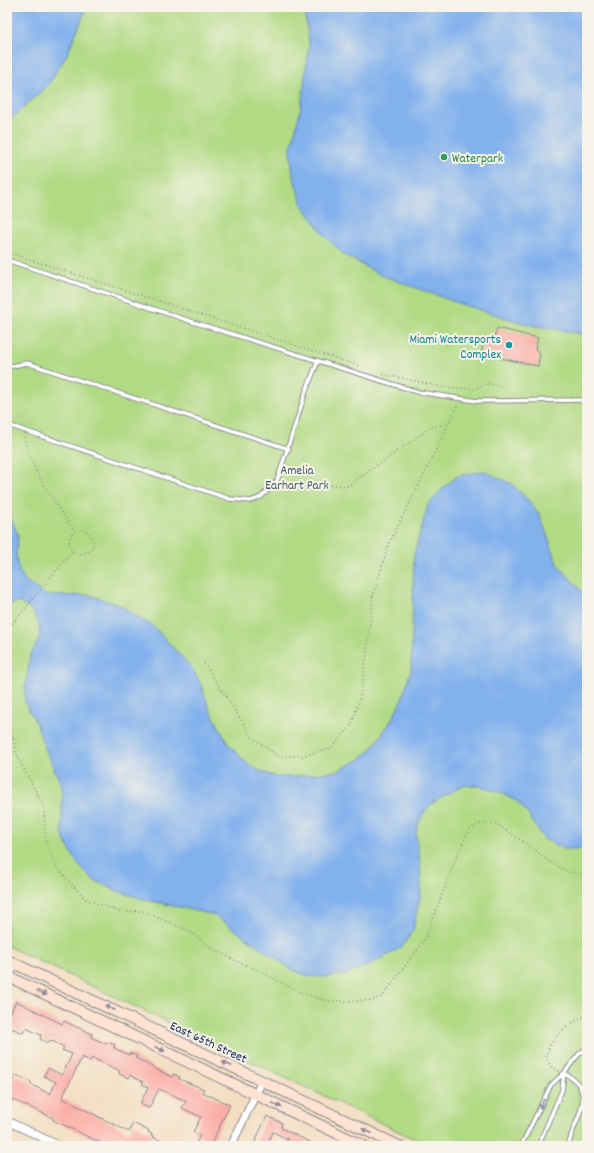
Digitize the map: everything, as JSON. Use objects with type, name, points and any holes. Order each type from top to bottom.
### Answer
[{"type":"main road","name":"East 65th Street","points":[[11,962],[399,1146]]},
{"type":"main road","points":[[8,978],[364,1146]]},
{"type":"street","points":[[8,978],[11,962]]},
{"type":"street","points":[[231,1146],[262,1081]]},
{"type":"street","points":[[7,1121],[60,1146]]},
{"type":"lane","points":[[7,260],[193,322],[418,392],[477,401],[587,400]]},
{"type":"lane","points":[[7,423],[23,430],[230,500],[251,501],[261,497],[277,481],[289,449],[306,391],[318,361]]},
{"type":"lane","points":[[7,367],[27,363],[289,449]]},
{"type":"lane","points":[[521,1146],[551,1085],[564,1073],[579,1054],[587,1048]]},
{"type":"lane","points":[[538,1146],[562,1090],[564,1073]]},
{"type":"lane","points":[[564,1073],[579,1085],[582,1096],[582,1109],[569,1139],[569,1146]]},
{"type":"path","points":[[7,252],[362,368]]},
{"type":"path","points":[[378,372],[442,387],[475,389],[488,383],[502,387]]},
{"type":"path","points":[[204,663],[253,738],[278,756],[303,756],[332,748],[351,726],[360,698],[367,653],[373,596],[389,543],[460,399]]},
{"type":"path","points":[[277,481],[348,486],[431,427],[448,424]]},
{"type":"path","points":[[23,430],[28,452],[46,489],[75,532]]},
{"type":"path","points":[[75,532],[87,532],[92,539],[89,551],[85,553],[76,553],[73,551],[69,543],[69,539],[75,532]]},
{"type":"path","points":[[7,630],[73,551]]},
{"type":"path","points":[[7,712],[18,758],[44,807],[46,843],[55,864],[72,885],[87,900],[121,912],[143,912],[162,919],[188,930],[210,947],[232,959],[260,971],[301,993],[328,1001],[366,1001],[382,997],[424,939],[458,853],[469,830],[478,824],[495,823],[535,850],[548,861],[569,872],[587,874]]},
{"type":"path","points":[[564,1073],[552,1067],[546,1058],[548,1047],[555,1037],[572,1022],[587,1015]]},
{"type":"green space","name":"Amelia Earhart Park","points":[[7,7],[587,7],[587,1146],[429,1146],[7,946]]},
{"type":"water","points":[[7,7],[87,7],[67,54],[48,85],[7,122]]},
{"type":"water","name":"Waterpark","points":[[304,7],[587,7],[587,335],[526,324],[458,303],[381,275],[343,254],[324,235],[303,206],[293,176],[290,151],[301,108],[309,44]]},
{"type":"water","points":[[484,471],[512,484],[529,501],[540,516],[558,565],[587,597],[587,849],[565,849],[544,839],[525,810],[517,801],[504,794],[474,785],[461,786],[431,804],[423,814],[417,827],[416,837],[420,862],[421,891],[413,930],[402,947],[367,966],[346,974],[326,977],[308,976],[291,969],[214,915],[143,899],[117,891],[92,879],[77,863],[64,839],[62,830],[62,787],[37,725],[25,702],[30,656],[39,639],[40,630],[38,622],[32,611],[19,602],[7,605],[7,507],[18,535],[16,557],[19,571],[27,582],[47,596],[90,595],[119,605],[154,627],[192,668],[201,685],[209,708],[229,745],[248,764],[258,770],[276,777],[289,777],[337,771],[357,761],[371,750],[391,721],[402,699],[411,670],[414,555],[428,505],[444,487],[458,476]]},
{"type":"building","name":"Miami Watersports Complex","points":[[497,328],[538,338],[535,350],[540,352],[538,366],[481,354],[484,339],[493,341]]},
{"type":"building","points":[[16,1001],[62,1024],[64,1021],[92,1034],[91,1037],[106,1044],[108,1042],[115,1045],[114,1048],[129,1055],[130,1053],[137,1056],[136,1058],[172,1077],[173,1074],[180,1077],[179,1079],[204,1089],[202,1092],[230,1105],[210,1146],[195,1146],[200,1135],[193,1132],[201,1117],[182,1108],[186,1101],[159,1089],[149,1108],[140,1104],[148,1087],[142,1084],[143,1082],[130,1075],[129,1078],[119,1074],[120,1071],[92,1058],[90,1061],[82,1057],[62,1098],[129,1132],[133,1123],[149,1131],[148,1132],[152,1134],[151,1136],[172,1146],[114,1146],[106,1142],[105,1145],[53,1120],[53,1118],[7,1097],[7,1077],[14,1080],[16,1075],[31,1082],[30,1084],[50,1094],[56,1082],[44,1076],[48,1068],[62,1075],[72,1054],[62,1050],[64,1047],[50,1040],[48,1043],[40,1039],[41,1035],[26,1028],[23,1033],[7,1026],[7,1021]]},
{"type":"building","points":[[267,1116],[282,1123],[281,1128],[318,1146],[285,1146],[288,1139],[273,1132],[266,1146],[253,1146]]},
{"type":"place","name":"Waterpark","points":[[444,157]]},
{"type":"place","name":"Miami Watersports Complex","points":[[509,345]]}]
